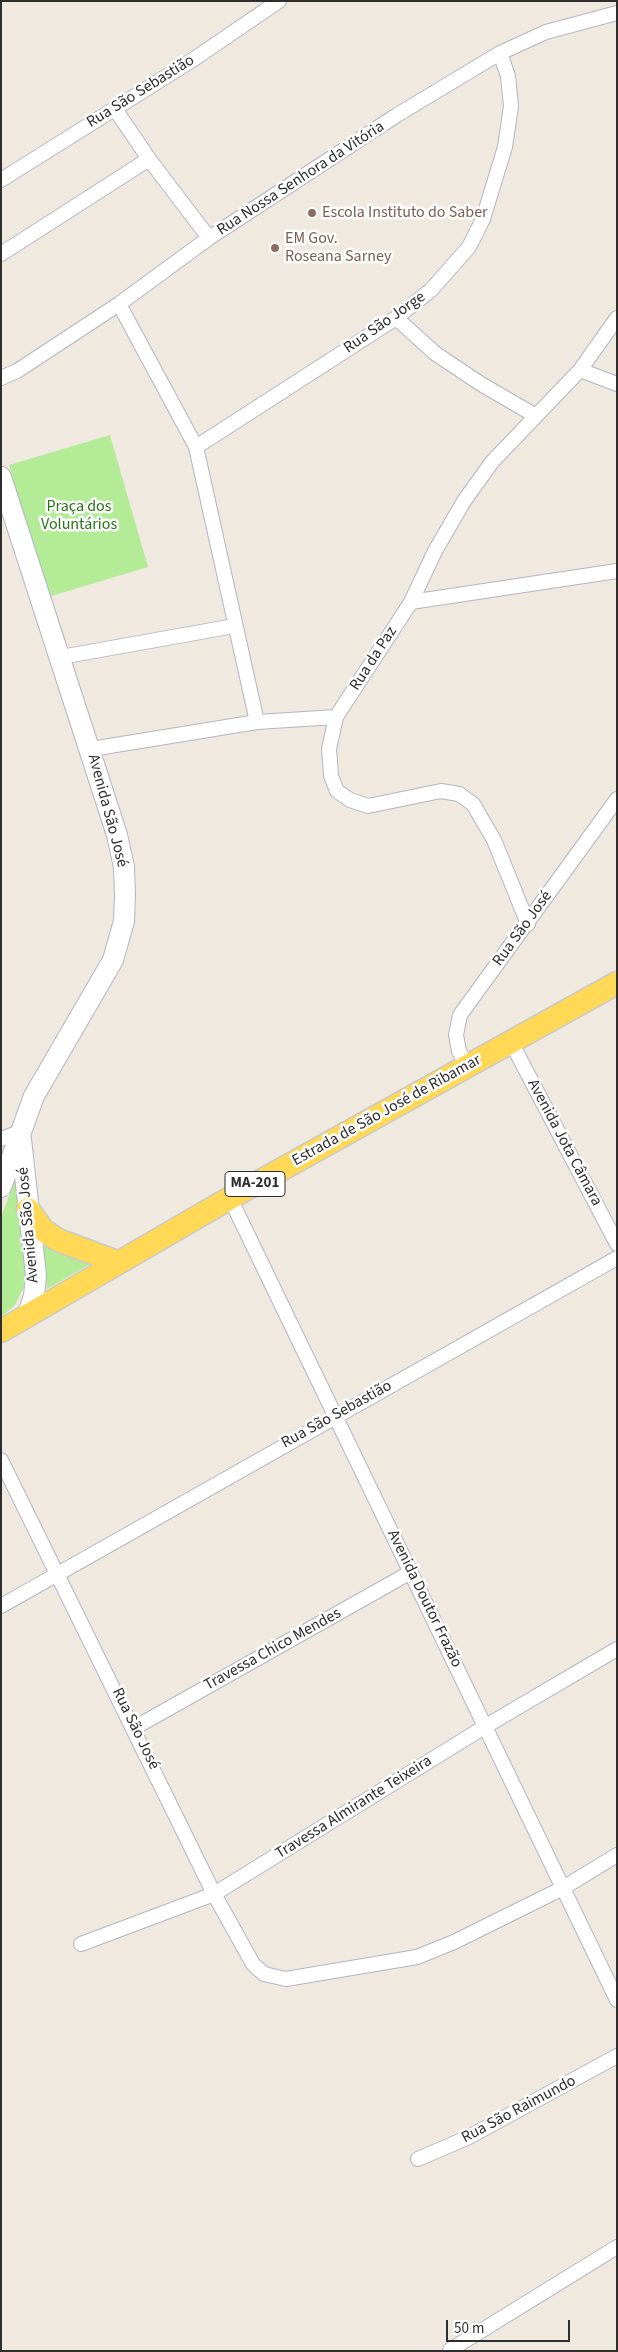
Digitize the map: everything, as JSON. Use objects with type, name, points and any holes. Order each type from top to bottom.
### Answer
[{"type":"main road","name":"Estrada de São José de Ribamar","points":[[1,1331],[230,1198],[617,983]]},
{"type":"main road","points":[[28,1209],[43,1230],[58,1240],[117,1262]]},
{"type":"street","name":"Rua São Sebastião","points":[[1,180],[115,109],[279,1]]},
{"type":"street","name":"Rua Nossa Senhora da Vitória","points":[[1,378],[17,371],[119,304],[210,238],[397,115],[500,53],[546,32],[617,12]]},
{"type":"street","name":"Rua São Jorge","points":[[196,447],[396,318],[431,290],[469,247],[483,219],[505,147],[511,106],[508,76],[500,53]]},
{"type":"street","points":[[115,109],[149,159],[210,238]]},
{"type":"street","points":[[1,254],[149,159]]},
{"type":"street","points":[[119,304],[196,447],[256,722]]},
{"type":"street","points":[[396,318],[436,354],[481,384],[536,416]]},
{"type":"street","name":"Rua da Paz","points":[[528,924],[494,840],[473,804],[459,794],[441,791],[368,806],[350,800],[337,791],[331,776],[329,750],[336,717],[411,602],[435,551],[464,501],[492,462],[580,370],[617,318]]},
{"type":"street","points":[[580,370],[617,384]]},
{"type":"street","name":"Avenida São José","points":[[1,477],[91,749],[117,835],[124,867],[124,921],[113,960],[103,980],[41,1081],[1,1186]]},
{"type":"street","points":[[411,602],[617,571]]},
{"type":"street","points":[[61,658],[234,626]]},
{"type":"street","points":[[91,749],[256,722],[336,717]]},
{"type":"street","name":"Rua São José","points":[[467,1067],[459,1051],[456,1035],[460,1015],[528,924],[617,799]]},
{"type":"street","name":"Avenida Jota Câmara","points":[[511,1042],[617,1244]]},
{"type":"street","points":[[1,1140],[20,1132]]},
{"type":"street","name":"Avenida São José","points":[[20,1132],[36,1285],[32,1305],[27,1316]]},
{"type":"street","name":"Avenida Doutor Frazão","points":[[230,1198],[617,2000]]},
{"type":"street","name":"Rua São Sebastião","points":[[1,1606],[58,1572],[617,1258]]},
{"type":"street","name":"Rua São José","points":[[1,1460],[58,1572],[214,1894],[253,1964],[264,1974],[286,1979],[417,1957],[454,1942],[563,1888]]},
{"type":"street","name":"Travessa Chico Mendes","points":[[134,1728],[411,1572]]},
{"type":"street","name":"Travessa Almirante Teixeira","points":[[81,1944],[214,1894],[486,1726],[617,1649]]},
{"type":"street","points":[[563,1888],[617,1855]]},
{"type":"street","name":"Rua São Raimundo","points":[[418,2159],[469,2137],[617,2056]]},
{"type":"street","points":[[450,2350],[617,2246]]},
{"type":"green space","name":"Praça dos Voluntários","points":[[110,435],[148,567],[48,597],[9,465]]},
{"type":"green space","points":[[16,1178],[27,1281],[15,1305],[1,1317],[1,1217]]},
{"type":"green space","points":[[39,1236],[94,1262],[47,1289]]},
{"type":"place","name":"Escola Instituto do Saber","points":[[312,213]]},
{"type":"place","name":"EM Gov. Roseana Sarney","points":[[275,248]]}]
